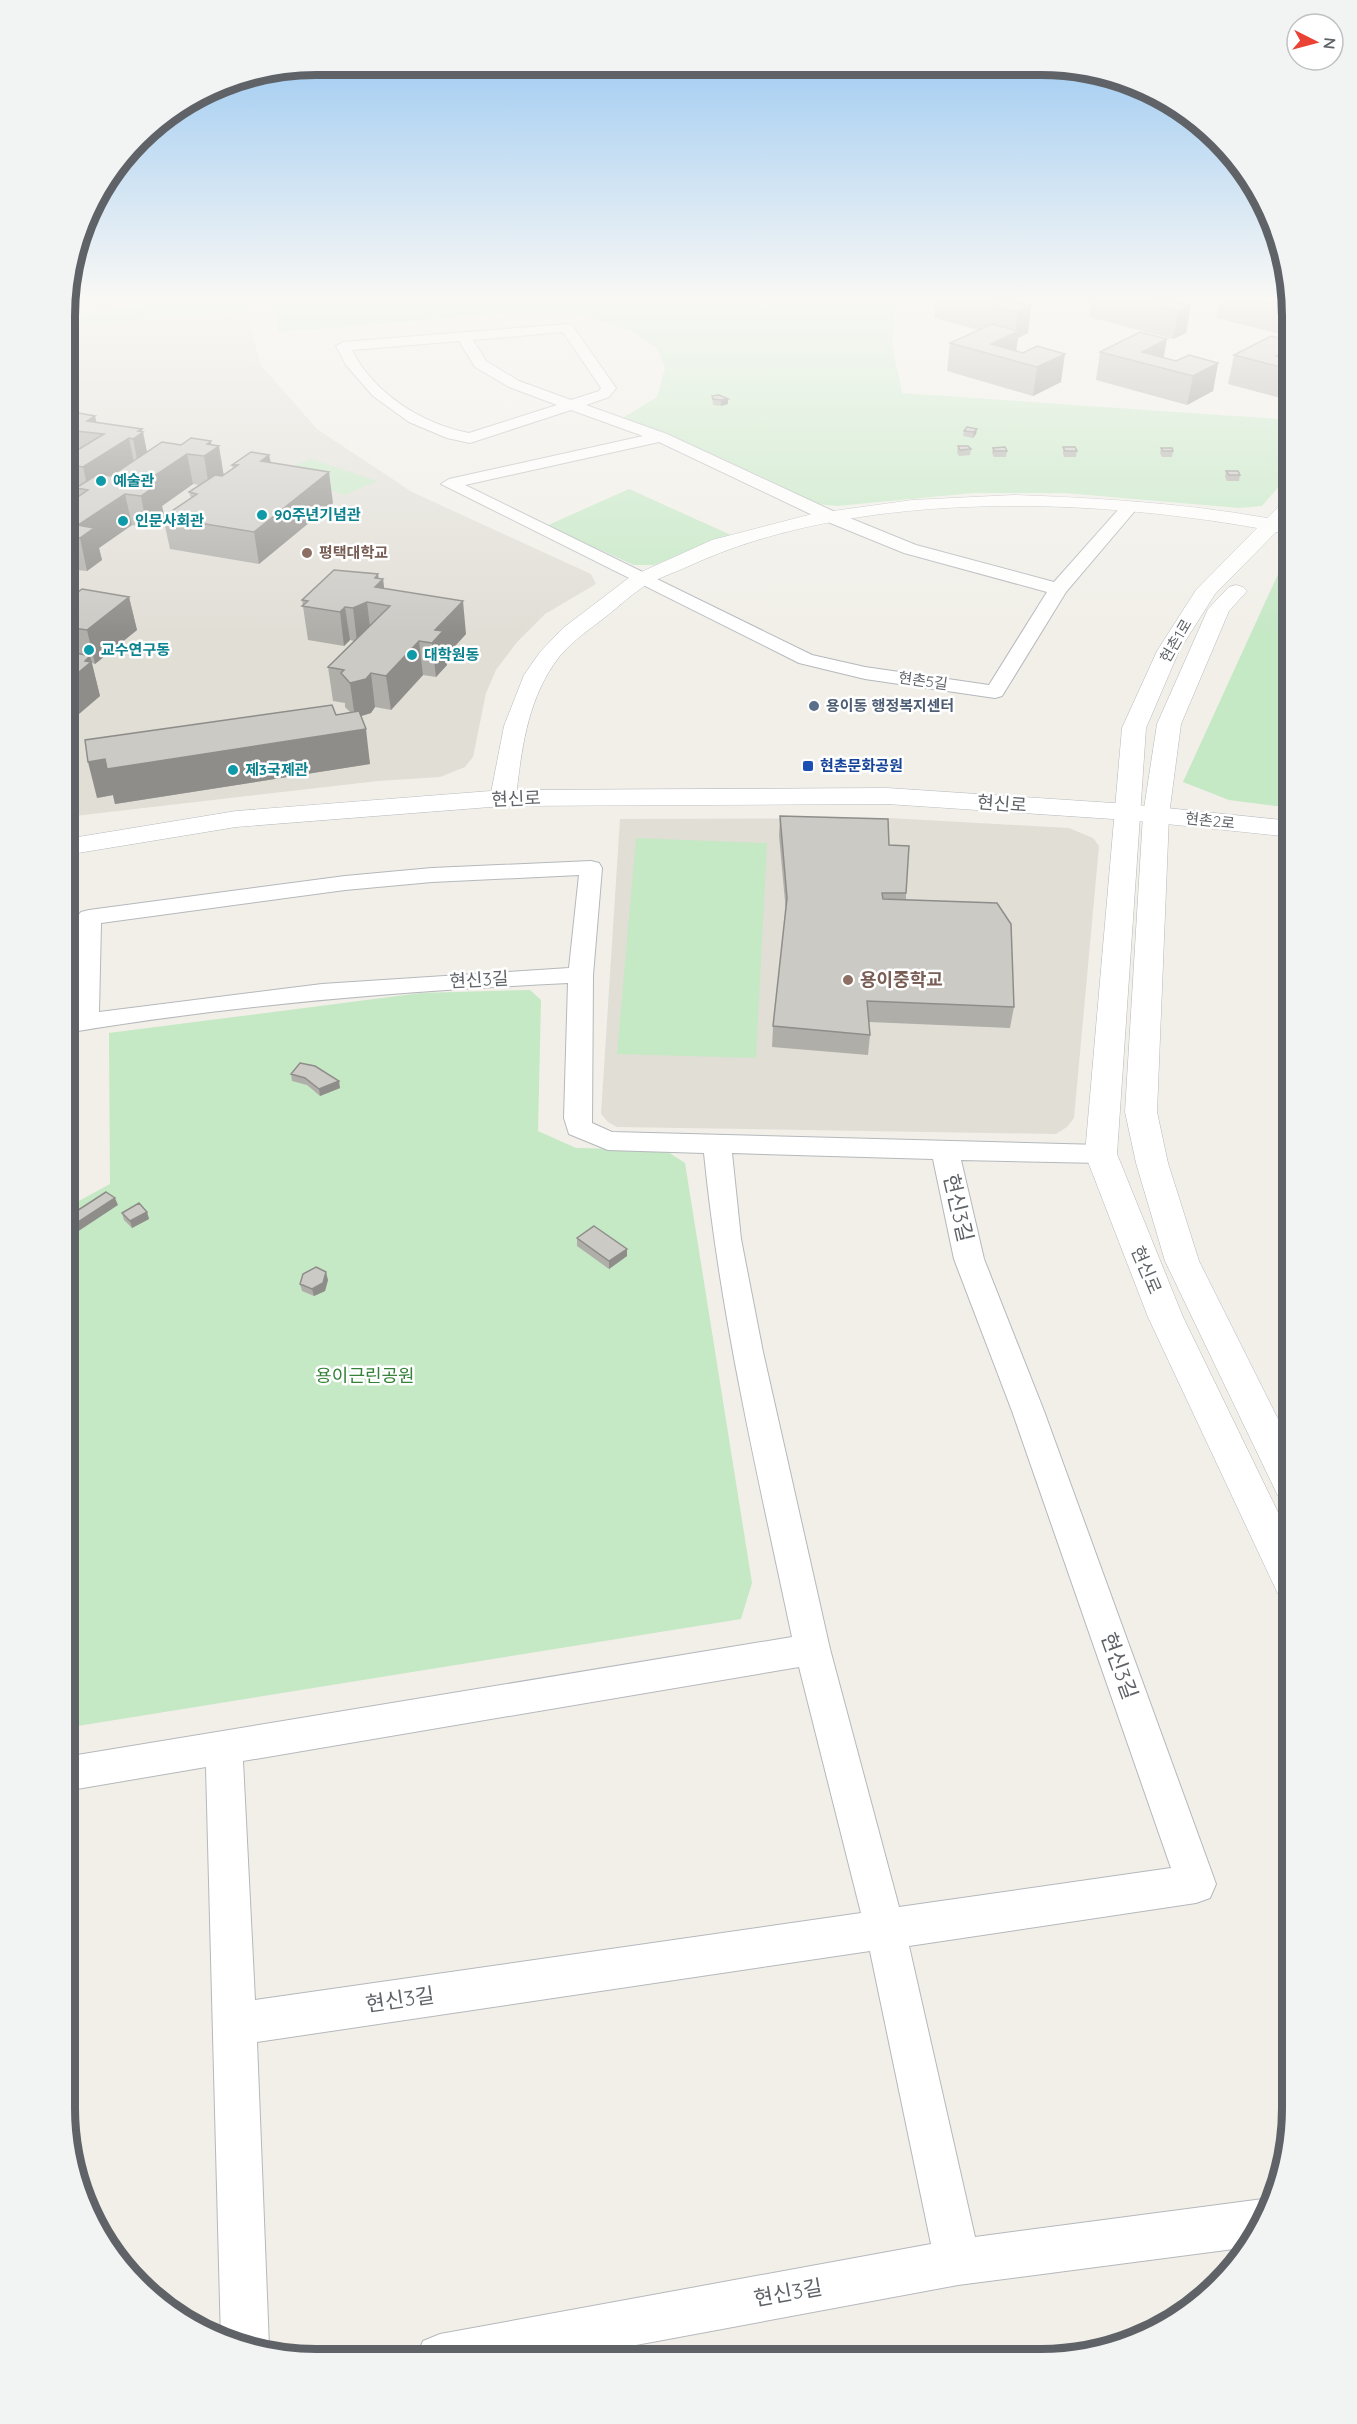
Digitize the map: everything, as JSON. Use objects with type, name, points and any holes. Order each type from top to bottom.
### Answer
[{"type":"street","points":[[402,409],[414,418],[451,436],[470,438],[560,409]]},
{"type":"street","points":[[579,409],[661,438],[829,516],[929,555],[1058,589]]},
{"type":"street","name":"현촌5길","points":[[661,438],[449,484],[806,659],[865,673],[995,692],[1058,589],[1131,506]]},
{"type":"street","points":[[503,798],[508,760],[521,708],[545,660],[589,615],[641,577],[764,530],[873,509],[1042,500],[1131,506],[1282,527]]},
{"type":"street","name":"현신로","points":[[1282,533],[1219,609],[1169,724],[1142,813],[1101,1154],[1118,1204],[1175,1338],[1282,1561]]},
{"type":"street","name":"현신로","points":[[75,846],[236,819],[503,798],[887,796],[1142,813]]},
{"type":"street","name":"현신로","points":[[1142,813],[1141,1112],[1152,1163],[1182,1261],[1282,1465]]},
{"type":"street","name":"현촌2로","points":[[1142,813],[1282,828]]},
{"type":"street","name":"현신3길","points":[[581,975],[429,982],[296,993],[76,1023],[89,916],[345,882],[432,875],[591,868],[581,975],[577,1118],[579,1128],[608,1141],[1101,1154]]},
{"type":"street","points":[[717,1145],[727,1239],[748,1352],[813,1649],[885,1929],[958,2262]]},
{"type":"street","name":"현신3길","points":[[235,2024],[1196,1884],[1028,1411],[969,1259],[945,1150]]},
{"type":"street","points":[[75,1772],[813,1649]]},
{"type":"street","points":[[224,1748],[245,2338]]},
{"type":"street","name":"현신3길","points":[[489,2349],[958,2262],[1252,2223]]},
{"type":"shaded area","name":"평택대학교","points":[[75,409],[300,409],[317,429],[412,492],[591,574],[596,584],[545,614],[517,642],[496,670],[486,693],[473,757],[465,767],[440,777],[378,781],[75,816]]},
{"type":"shaded area","name":"용이중학교","points":[[889,818],[1069,828],[1093,838],[1099,846],[1074,1118],[1067,1127],[1056,1134],[617,1127],[608,1122],[601,1114],[620,819]]},
{"type":"green space","points":[[637,409],[1135,409],[1282,419],[1282,483],[1262,506],[1239,508],[1065,493],[973,493],[837,506],[817,504],[619,420]]},
{"type":"green space","points":[[311,459],[377,481],[345,495],[280,472]]},
{"type":"green space","points":[[629,489],[731,535],[654,565],[634,565],[546,526]]},
{"type":"green space","points":[[1282,565],[1282,807],[1229,800],[1183,782]]},
{"type":"green space","points":[[636,838],[767,843],[756,1058],[617,1054]]},
{"type":"green space","name":"용이근린공원","points":[[530,990],[541,1000],[538,1131],[576,1148],[665,1150],[685,1163],[752,1583],[741,1619],[75,1726],[75,1202],[110,1184],[109,1033],[421,993]]},
{"type":"building","points":[[78,413],[95,416],[87,421],[142,429],[138,431],[143,432],[133,439],[129,438],[83,467],[75,466],[75,452],[104,434],[75,431],[75,415]]},
{"type":"building","points":[[967,427],[977,429],[974,432],[964,431]]},
{"type":"building","points":[[191,438],[211,441],[207,444],[219,446],[204,456],[187,454],[145,482],[158,484],[141,496],[125,494],[78,525],[94,528],[80,538],[75,538],[75,499],[88,490],[76,488],[98,474],[111,476],[162,442],[181,445]]},
{"type":"building","points":[[958,446],[968,446],[971,449],[960,450]]},
{"type":"building","points":[[1005,447],[1007,451],[994,451],[993,448]]},
{"type":"building","points":[[1063,447],[1075,447],[1077,451],[1065,451]]},
{"type":"building","points":[[1161,448],[1172,448],[1173,451],[1163,451]]},
{"type":"building","points":[[251,452],[269,455],[261,461],[329,472],[254,532],[163,517],[197,494],[189,492],[215,475],[222,476],[238,465],[232,465]]},
{"type":"building","points":[[1226,471],[1238,471],[1240,475],[1229,475]]},
{"type":"building","points":[[334,570],[378,574],[375,578],[383,579],[375,587],[463,601],[435,630],[443,631],[432,643],[419,641],[386,676],[371,673],[366,679],[350,683],[341,673],[344,670],[328,667],[390,606],[367,602],[353,608],[345,607],[340,612],[302,606],[308,601],[302,600]]},
{"type":"building","points":[[82,589],[129,597],[87,630],[75,628],[75,594]]},
{"type":"building","points":[[75,653],[90,656],[85,661],[91,662],[75,675]]},
{"type":"building","points":[[332,705],[336,715],[359,711],[366,729],[107,769],[105,759],[88,762],[85,740]]},
{"type":"building","points":[[780,816],[888,819],[889,845],[909,846],[906,893],[882,893],[883,899],[997,903],[1011,924],[1014,1007],[867,1001],[870,1035],[773,1026],[787,898]]},
{"type":"building","points":[[300,1063],[315,1066],[339,1081],[319,1089],[305,1078],[291,1074]]},
{"type":"building","points":[[106,1192],[115,1198],[75,1224],[75,1212]]},
{"type":"building","points":[[139,1203],[147,1212],[130,1221],[122,1213]]},
{"type":"building","points":[[594,1226],[627,1249],[609,1261],[577,1238]]},
{"type":"building","points":[[316,1267],[326,1272],[323,1283],[312,1289],[300,1284],[303,1274]]},
{"type":"place","name":"예술관","points":[[101,481]]},
{"type":"place","name":"90주년기념관","points":[[262,515]]},
{"type":"place","name":"인문사회관","points":[[123,521]]},
{"type":"place","name":"평택대학교","points":[[307,553]]},
{"type":"place","name":"교수연구동","points":[[89,650]]},
{"type":"place","name":"대학원동","points":[[412,655]]},
{"type":"place","name":"용이동 행정복지센터","points":[[814,706]]},
{"type":"place","name":"현촌문화공원","points":[[808,766]]},
{"type":"place","name":"제3국제관","points":[[233,770]]},
{"type":"place","name":"용이중학교","points":[[848,980]]}]
